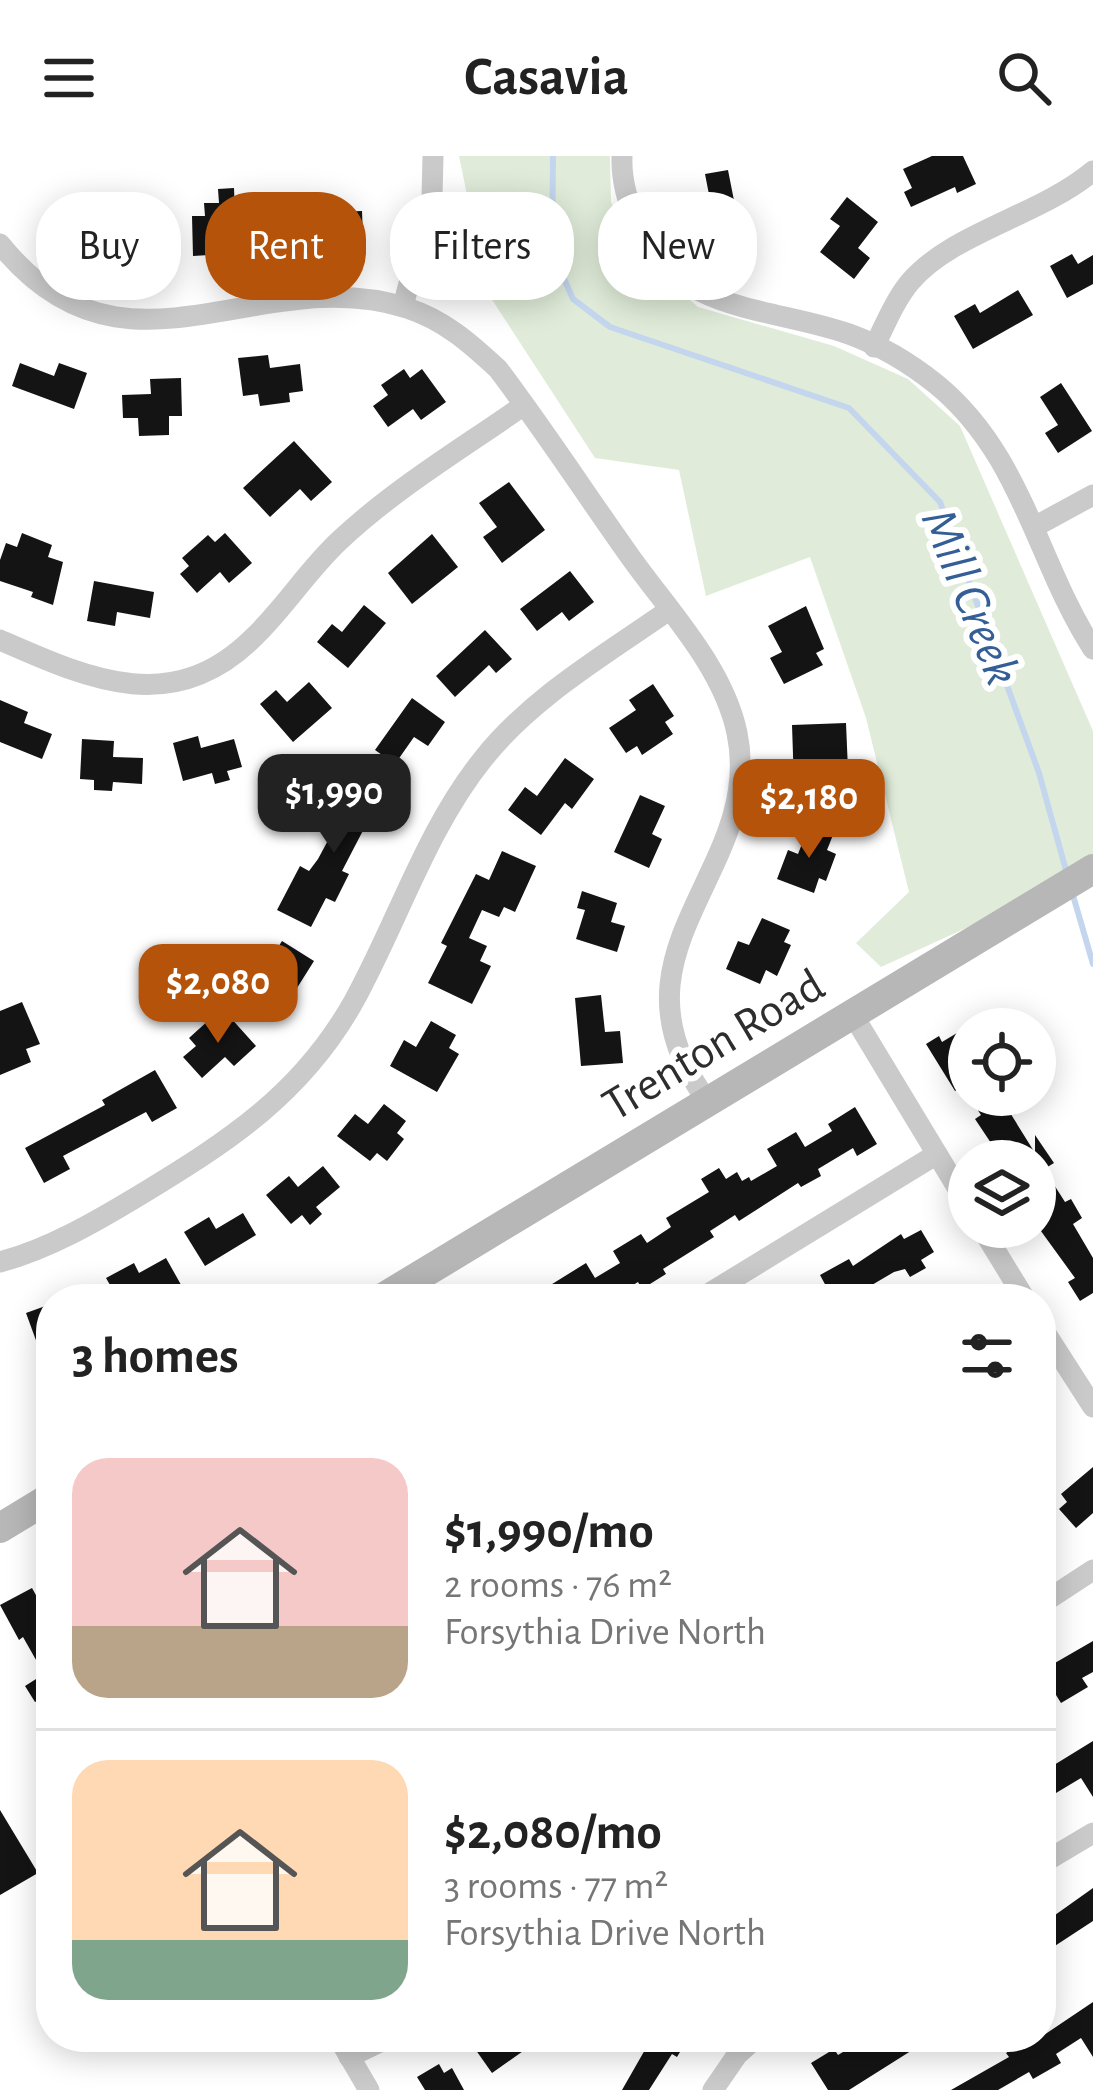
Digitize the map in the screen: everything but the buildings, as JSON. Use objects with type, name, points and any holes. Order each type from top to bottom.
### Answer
[{"type":"main road","name":"Trenton Road","points":[[406,1284],[1091,870]]},
{"type":"main road","points":[[0,1528],[36,1511]]},
{"type":"street","points":[[403,306],[424,239],[433,156]]},
{"type":"street","points":[[622,156],[622,180],[643,237],[656,258],[684,283],[720,302],[854,335],[937,384],[969,417],[992,446],[1036,526],[1093,649]]},
{"type":"street","points":[[874,347],[909,283],[932,262],[961,243],[1045,204],[1093,170]]},
{"type":"street","points":[[0,244],[50,294],[120,320],[358,299],[403,306],[463,336],[498,369],[710,669],[737,733],[740,771],[731,824],[680,934],[669,984],[678,1042],[708,1102]]},
{"type":"street","points":[[0,640],[113,684],[136,686],[194,677],[224,662],[254,638],[344,536],[524,405]]},
{"type":"street","points":[[1036,526],[1093,495]]},
{"type":"street","points":[[0,1237],[5,1261],[113,1212],[223,1146],[293,1085],[334,1034],[442,824],[483,759],[541,701],[669,610]]},
{"type":"street","points":[[853,1015],[948,1172]]},
{"type":"street","points":[[725,1284],[937,1154]]},
{"type":"street","points":[[994,1248],[1016,1284]]},
{"type":"street","points":[[1056,1361],[1093,1407]]},
{"type":"street","points":[[1056,1594],[1093,1570]]},
{"type":"street","points":[[1056,1855],[1093,1833]]},
{"type":"street","points":[[347,2052],[369,2090]]},
{"type":"street","points":[[712,2090],[740,2052]]},
{"type":"green space","points":[[459,156],[610,156],[611,192],[598,192],[598,300],[690,300],[698,307],[834,346],[908,379],[960,426],[1093,731],[1093,870],[881,967],[856,943],[909,892],[866,718],[810,557],[706,596],[679,470],[595,458],[492,300],[574,300],[574,192],[466,192]]},
{"type":"waterway","name":"Mill Creek","points":[[553,156],[552,252],[573,299],[610,327],[849,408],[940,502],[1039,773],[1067,874]]},
{"type":"waterway","name":"Mill Creek","points":[[1072,892],[1093,964]]}]
